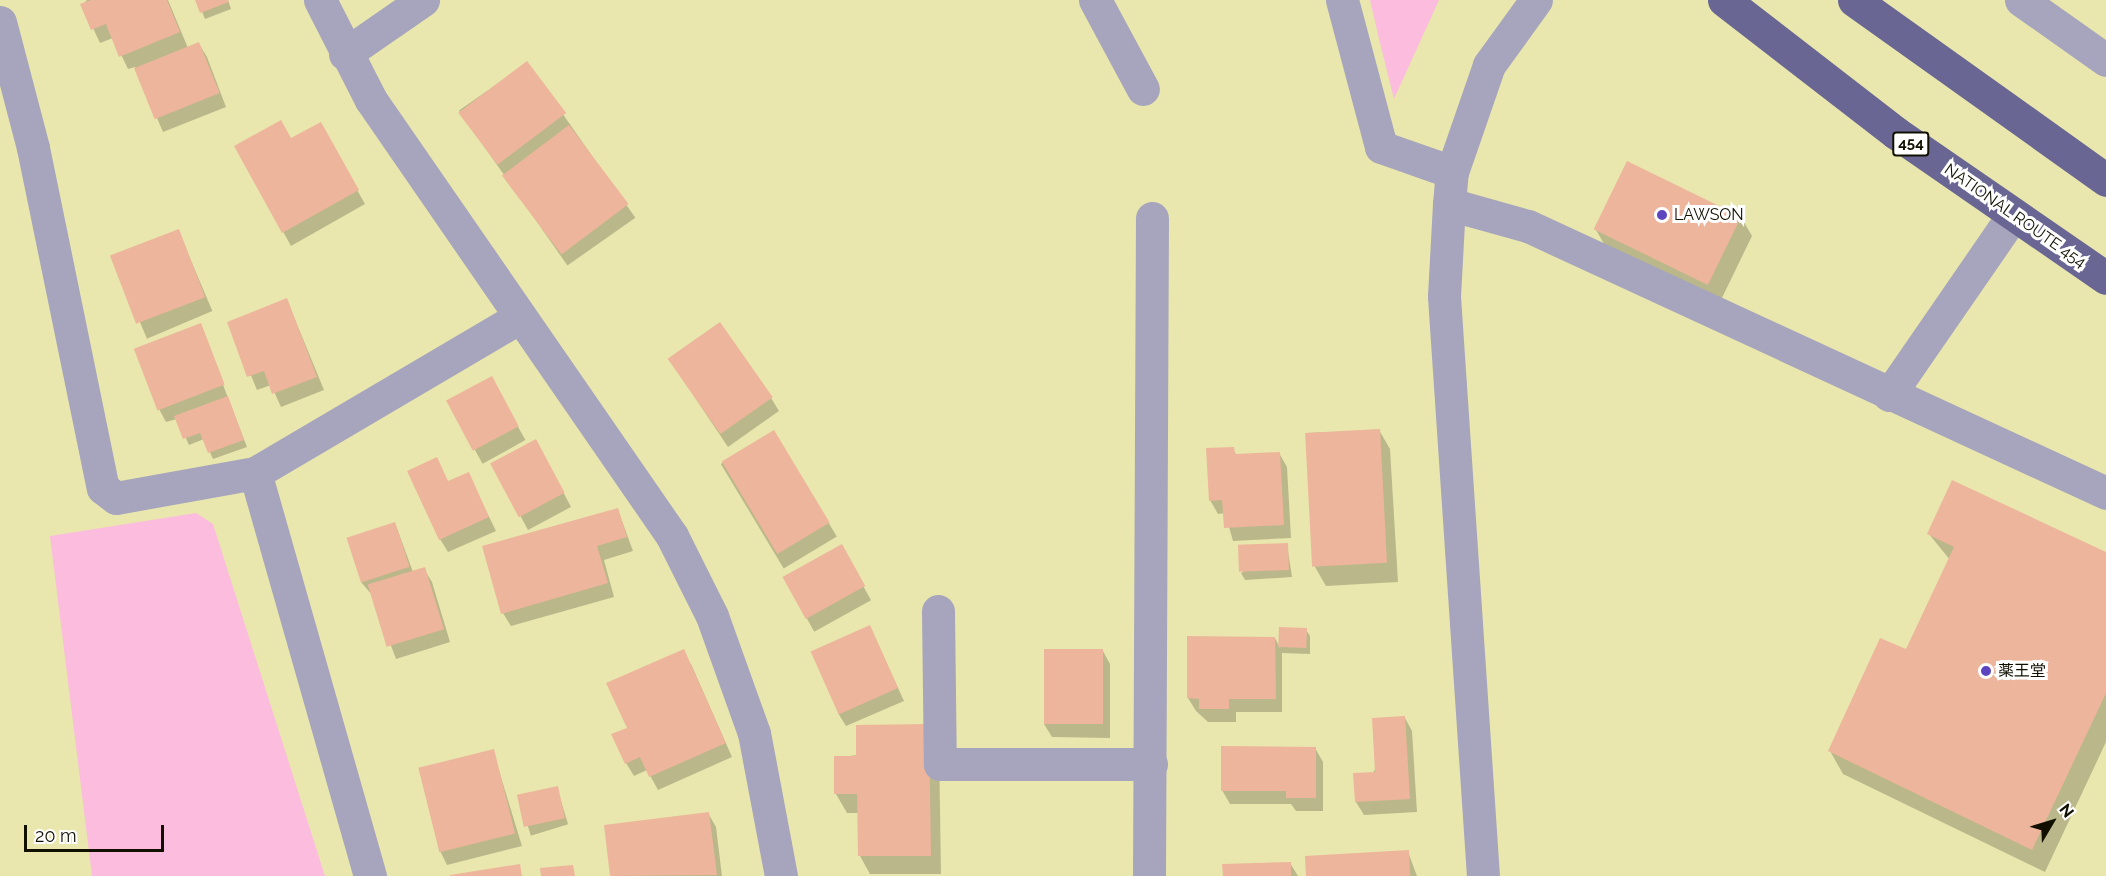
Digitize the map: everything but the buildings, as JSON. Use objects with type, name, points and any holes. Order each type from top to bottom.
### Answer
[{"type":"highway","name":"NATIONAL ROUTE 454","points":[[1724,0],[1896,133],[2106,278]]},
{"type":"highway","points":[[1854,0],[2106,180]]},
{"type":"street","points":[[320,0],[345,54],[518,318],[611,442],[672,536],[712,616],[754,733],[781,876]]},
{"type":"street","points":[[345,54],[423,0]]},
{"type":"street","points":[[1095,0],[1143,89]]},
{"type":"street","points":[[1342,0],[1381,147],[1452,172]]},
{"type":"street","points":[[1484,876],[1444,296],[1449,204],[1452,172],[1489,65],[1536,0]]},
{"type":"street","points":[[2021,0],[2106,60]]},
{"type":"street","points":[[0,22],[33,148],[103,488],[117,498],[255,473],[518,318]]},
{"type":"street","points":[[1449,204],[1528,226],[1889,395],[2106,493]]},
{"type":"street","points":[[1889,395],[2013,215]]},
{"type":"street","points":[[1149,876],[1152,218]]},
{"type":"street","points":[[255,473],[370,876]]},
{"type":"street","points":[[938,611],[940,764],[1151,764]]},
{"type":"shaded area","points":[[1370,0],[1439,0],[1394,99],[1379,39]]},
{"type":"shaded area","points":[[196,513],[213,524],[325,876],[92,876],[50,536]]},
{"type":"place","name":"LAWSON","points":[[1662,215]]},
{"type":"place","name":"薬王堂","points":[[1986,671]]}]
